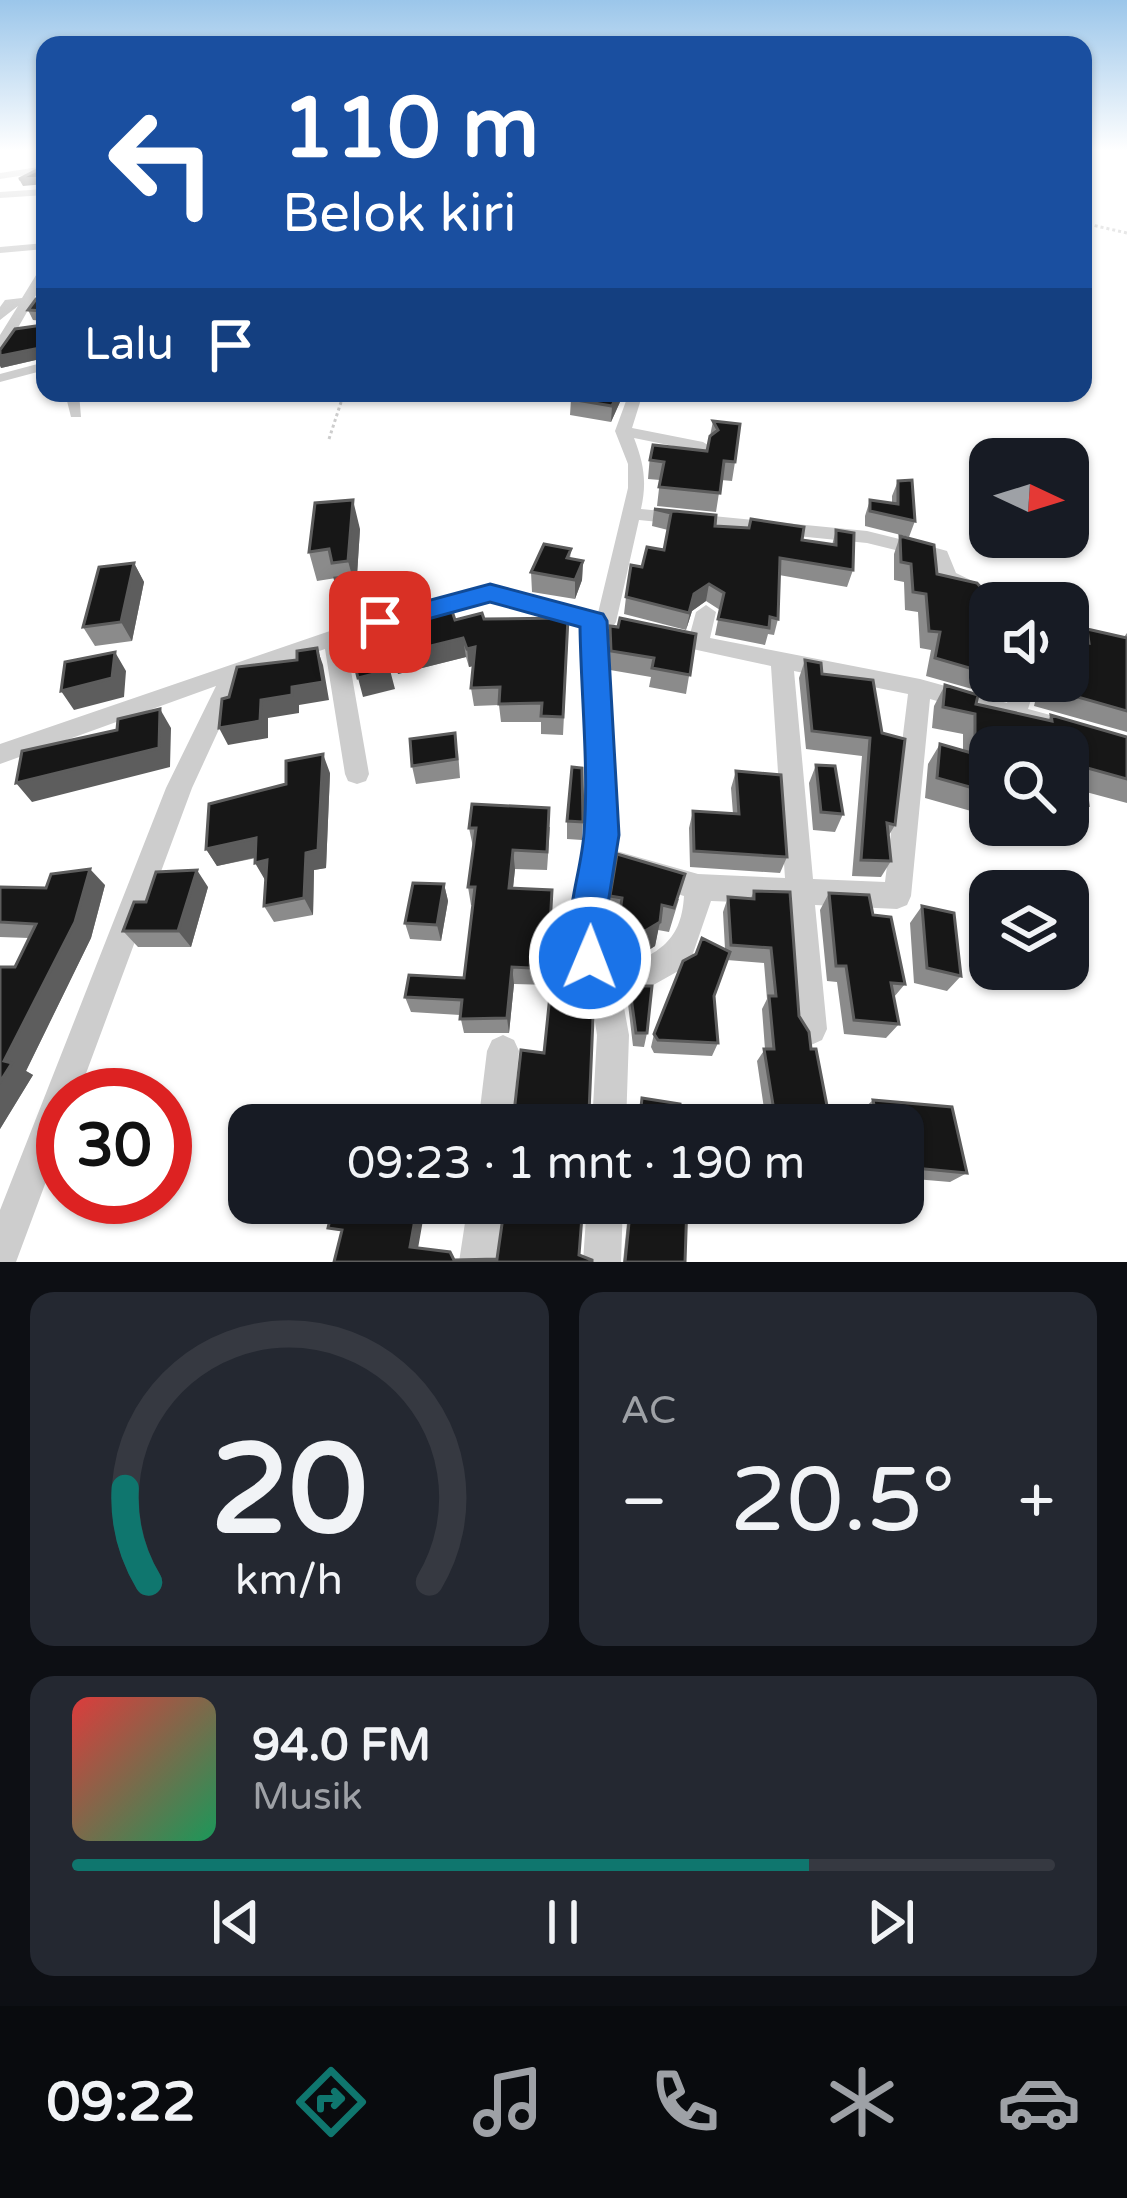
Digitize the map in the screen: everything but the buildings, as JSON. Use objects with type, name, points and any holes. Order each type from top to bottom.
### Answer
[{"type":"street","points":[[0,250],[36,247]]},
{"type":"street","points":[[0,316],[9,304],[36,298]]},
{"type":"street","points":[[0,347],[36,299]]},
{"type":"street","points":[[9,331],[27,330]]},
{"type":"street","points":[[0,378],[36,368]]},
{"type":"street","points":[[74,402],[76,414]]},
{"type":"street","points":[[610,1104],[613,1035],[603,976],[590,958],[586,937],[600,859],[636,464],[622,431],[633,402]]},
{"type":"street","points":[[622,431],[703,447]]},
{"type":"street","points":[[630,514],[867,537],[926,548],[940,555],[948,577],[969,588]]},
{"type":"street","points":[[0,754],[334,637],[490,593],[697,645],[920,688],[1056,726]]},
{"type":"street","points":[[697,645],[706,612]]},
{"type":"street","points":[[334,637],[357,774]]},
{"type":"street","points":[[782,661],[811,1029]]},
{"type":"street","points":[[0,1257],[8,1204],[178,788],[235,671]]},
{"type":"street","points":[[600,859],[698,886],[897,896],[920,688]]},
{"type":"street","points":[[1016,712],[1019,702]]},
{"type":"street","points":[[607,994],[679,955],[697,909],[698,886]]},
{"type":"street","points":[[497,1104],[502,1052]]},
{"type":"street","points":[[478,1262],[483,1224]]},
{"type":"street","points":[[602,1262],[604,1224]]},
{"type":"path","points":[[1092,225],[1127,232]]},
{"type":"path","points":[[329,439],[341,402]]},
{"type":"route","points":[[380,622],[490,593],[505,593],[593,621],[602,835],[588,910],[590,958]]}]
